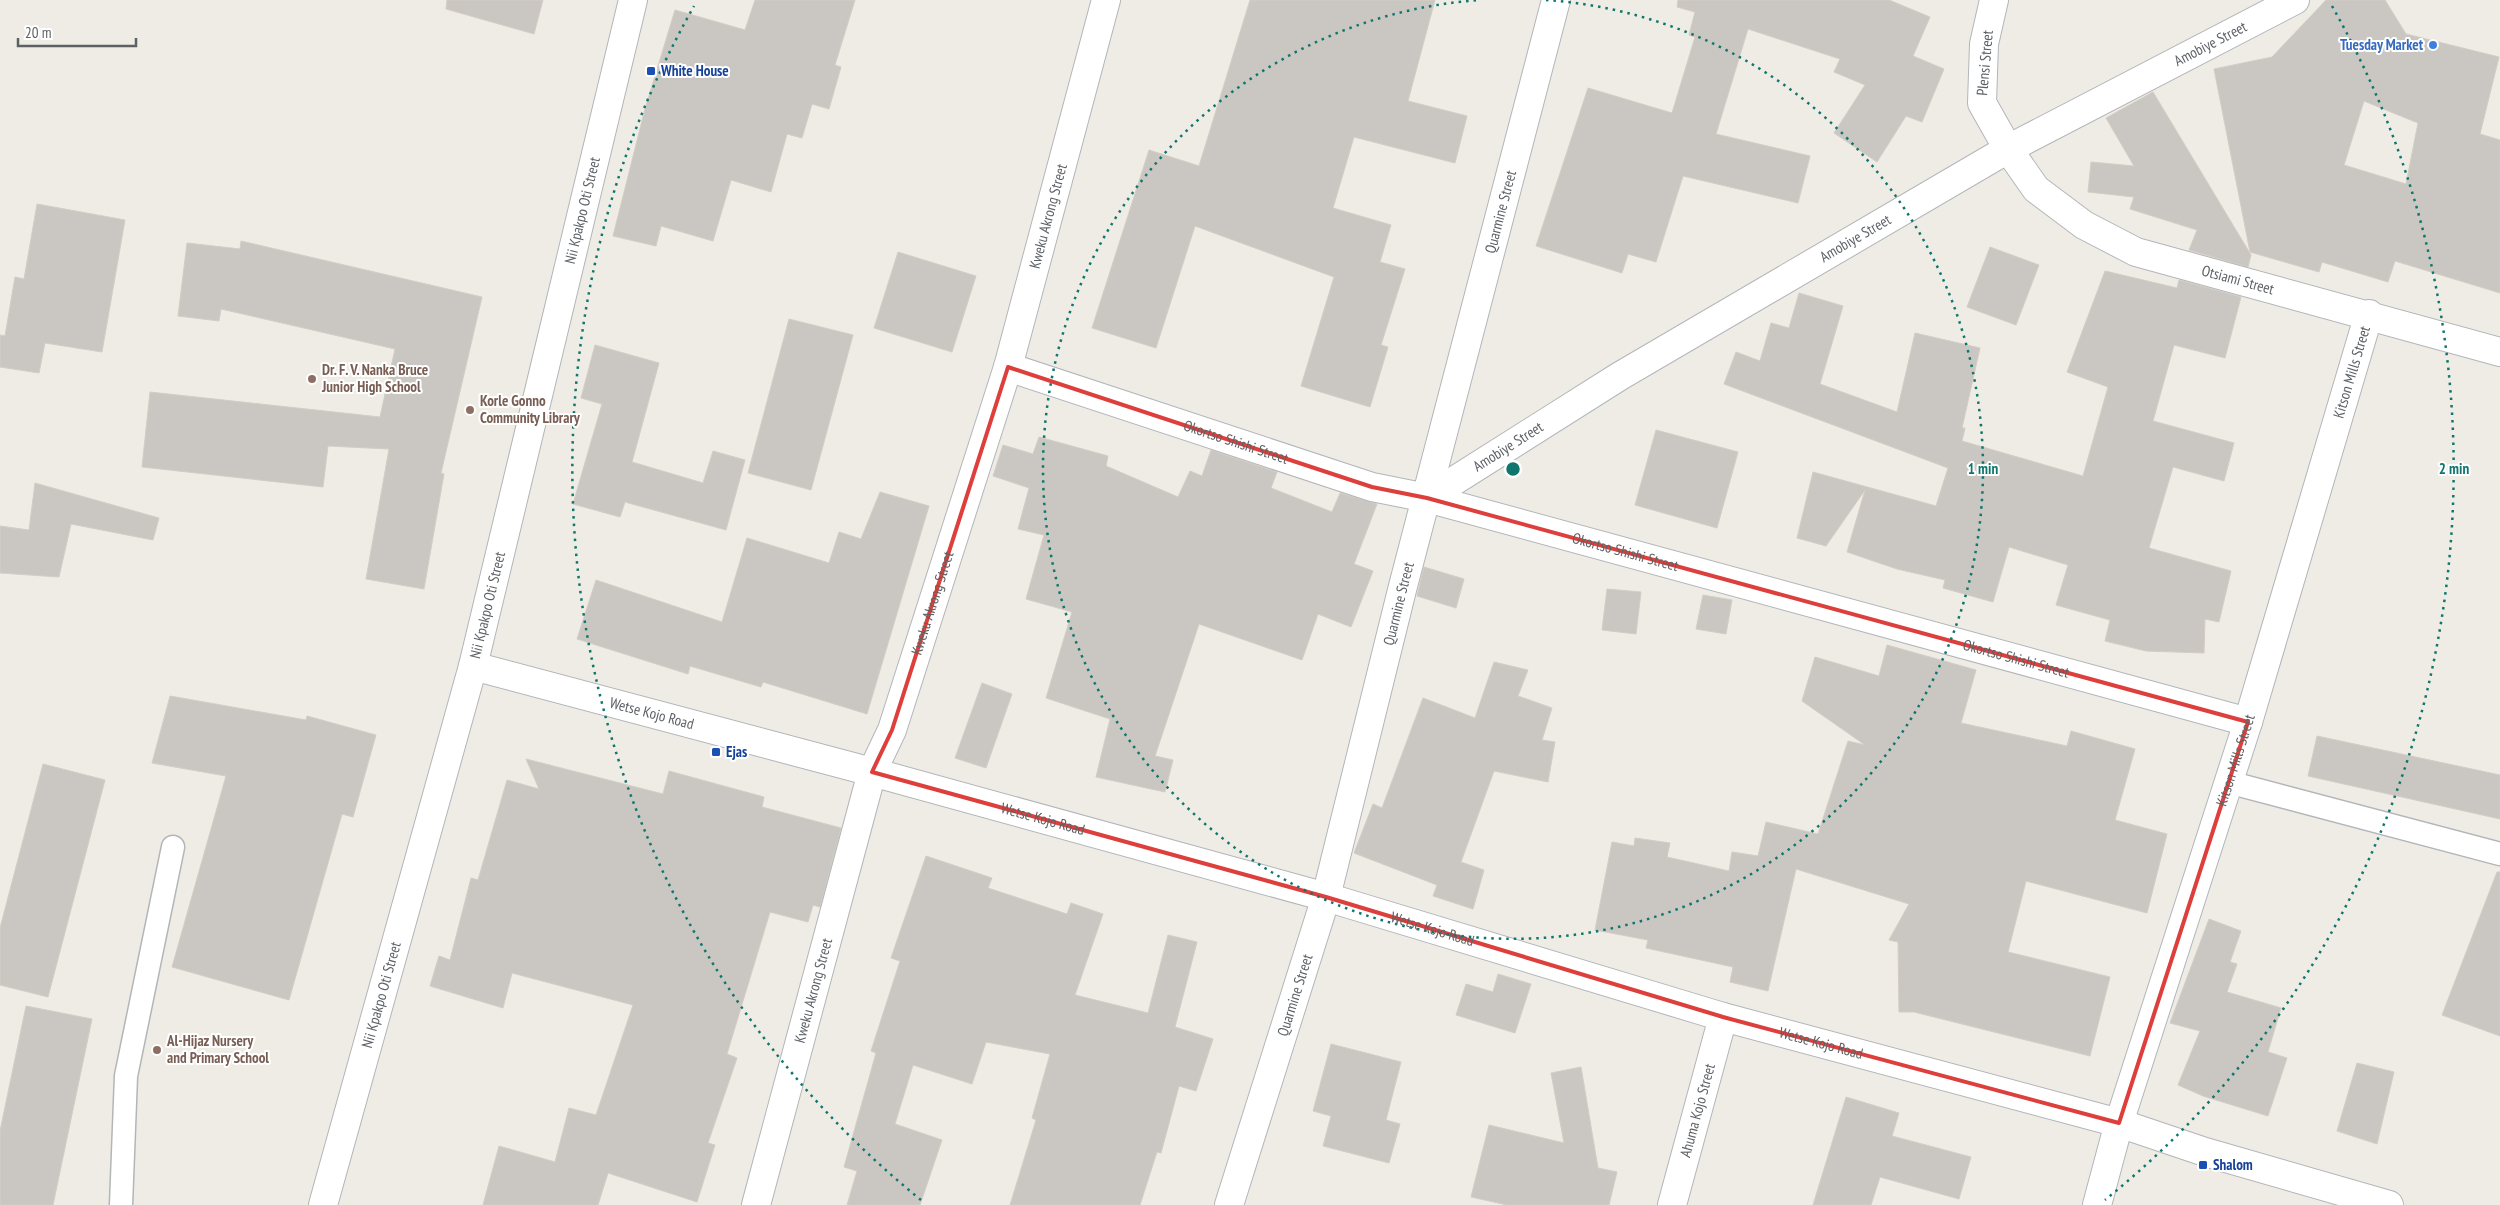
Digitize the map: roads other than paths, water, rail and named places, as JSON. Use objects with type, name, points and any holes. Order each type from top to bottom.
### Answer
[{"type":"street","name":"Nii Kpakpo Oti Street","points":[[323,1205],[473,666],[633,0]]},
{"type":"street","name":"Kweku Akrong Street","points":[[756,1205],[872,772],[892,730],[1008,367],[1106,0]]},
{"type":"street","name":"Quarmine Street","points":[[1230,1205],[1326,897],[1556,0]]},
{"type":"street","name":"Plensi Street","points":[[1994,0],[1984,44],[1982,103],[2008,149]]},
{"type":"street","name":"Amobiye Street","points":[[1427,498],[1620,376],[2008,149],[2295,0]]},
{"type":"street","name":"Otsiami Street","points":[[2008,149],[2036,189],[2084,224],[2136,252],[2369,314],[2500,352]]},
{"type":"street","name":"Kitson Mills Street","points":[[2097,1205],[2119,1123],[2248,722],[2369,314]]},
{"type":"street","name":"Okortso Shishi Street","points":[[1008,367],[1372,487],[1427,498],[2248,722]]},
{"type":"street","name":"Wetse Kojo Road","points":[[473,666],[872,772],[1326,897],[1724,1017],[2119,1123],[2206,1152],[2388,1205]]},
{"type":"street","name":"Ahuma Kojo Street","points":[[1672,1205],[1724,1017]]},
{"type":"lane","points":[[2228,782],[2500,854]]},
{"type":"lane","points":[[121,1205],[126,1076],[173,847]]},
{"type":"place","name":"Tuesday Market","points":[[2433,45]]},
{"type":"place","name":"White House","points":[[651,71]]},
{"type":"place","name":"Dr. F. V. Nanka Bruce Junior High School","points":[[312,379]]},
{"type":"place","name":"Korle Gonno Community Library","points":[[470,410]]},
{"type":"place","name":"Ejas","points":[[716,752]]},
{"type":"place","name":"Al-Hijaz Nursery and Primary School","points":[[157,1050]]},
{"type":"place","name":"Shalom","points":[[2203,1165]]}]
